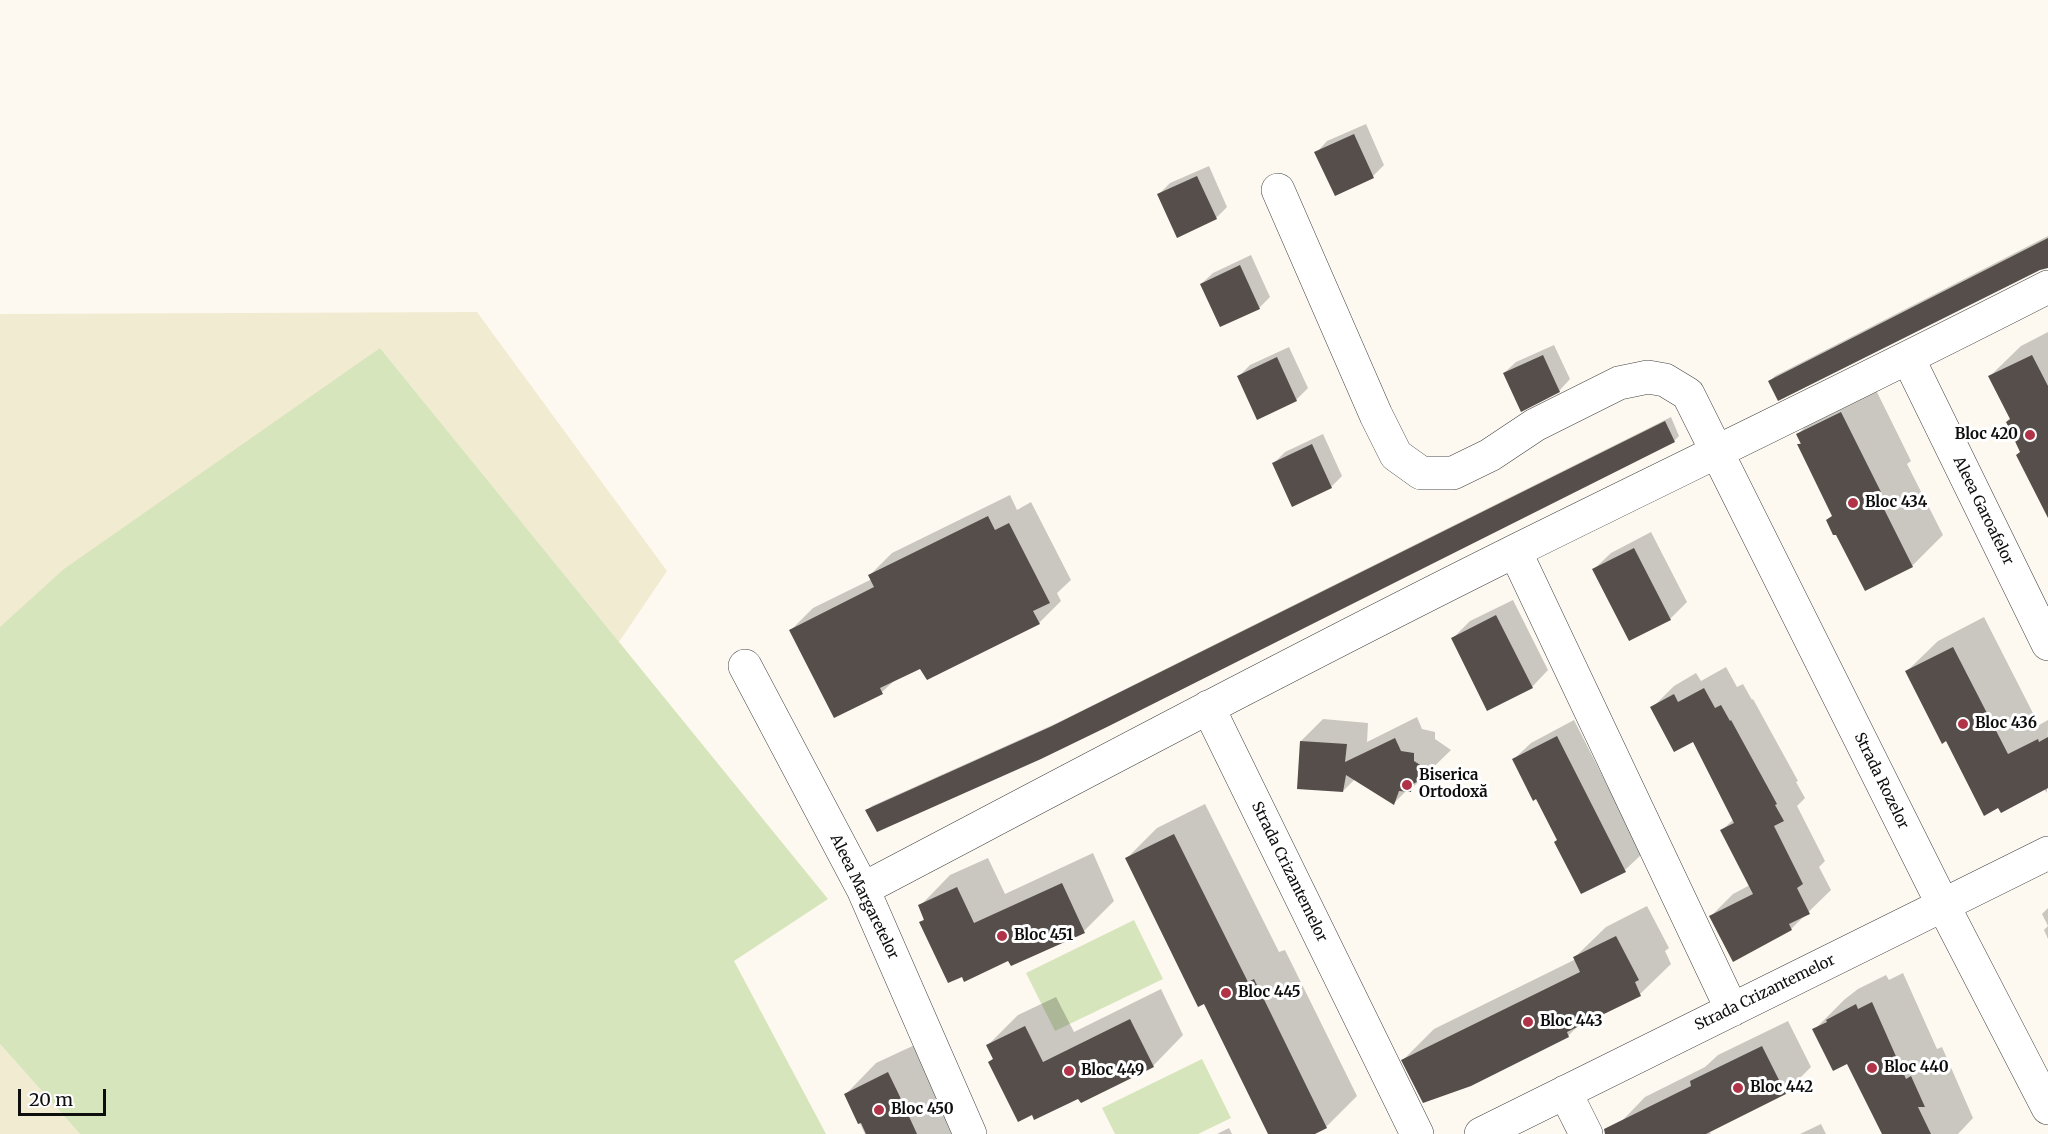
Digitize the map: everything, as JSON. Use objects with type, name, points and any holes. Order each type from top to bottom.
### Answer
[{"type":"street","name":"Strada Rozelor","points":[[1278,190],[1376,415],[1396,455],[1421,473],[1453,473],[1490,455],[1535,425],[1619,383],[1648,378],[1665,380],[1688,394],[1943,905],[2048,1108]]},
{"type":"street","points":[[863,889],[1208,707],[1515,551],[1718,453],[2048,287]]},
{"type":"street","name":"Aleea Garoafelor","points":[[1908,358],[2048,644]]},
{"type":"street","points":[[1515,551],[1732,1010]]},
{"type":"street","name":"Aleea Margaretelor","points":[[745,666],[863,889],[970,1134]]},
{"type":"street","name":"Strada Crizantemelor","points":[[1208,707],[1417,1134]]},
{"type":"street","name":"Strada Crizantemelor","points":[[1481,1134],[2048,853]]},
{"type":"street","points":[[1565,1092],[1586,1134]]},
{"type":"shaded area","points":[[477,312],[667,571],[619,642],[380,348],[0,627],[0,314]]},
{"type":"shaded area","points":[[0,1044],[80,1134],[0,1134]]},
{"type":"green space","points":[[380,348],[828,899],[734,961],[826,1134],[80,1134],[0,1044],[0,627],[64,569]]},
{"type":"green space","points":[[1134,920],[1163,979],[1055,1031],[1026,973]]},
{"type":"green space","points":[[1202,1059],[1231,1118],[1198,1134],[1115,1134],[1102,1108]]},
{"type":"building","points":[[1354,134],[1374,178],[1335,196],[1314,152]]},
{"type":"building","points":[[1197,176],[1217,219],[1177,238],[1157,194]]},
{"type":"building","points":[[2048,238],[2048,268],[1778,401],[1768,381]]},
{"type":"building","points":[[1240,265],[1260,309],[1220,327],[1200,284]]},
{"type":"building","points":[[1543,355],[1560,392],[1521,412],[1503,373]]},
{"type":"building","name":"Bloc 420","points":[[2032,355],[2048,386],[2048,518],[2016,455],[2020,452],[2006,422],[2010,419],[1988,376]]},
{"type":"building","points":[[1277,357],[1297,401],[1257,420],[1237,376]]},
{"type":"building","name":"Bloc 434","points":[[1841,412],[1881,492],[1877,495],[1913,567],[1865,591],[1826,520],[1832,516],[1797,444],[1801,444],[1796,434]]},
{"type":"building","points":[[1665,421],[1675,442],[1109,726],[877,832],[865,810],[1050,727]]},
{"type":"building","points":[[1312,444],[1332,488],[1292,507],[1272,463]]},
{"type":"building","points":[[988,516],[995,530],[1009,523],[1050,603],[1033,611],[1040,624],[927,680],[920,669],[880,688],[883,694],[834,718],[789,630],[874,587],[868,575]]},
{"type":"building","points":[[1634,548],[1671,620],[1629,641],[1592,569]]},
{"type":"building","points":[[1496,615],[1533,688],[1487,711],[1451,638]]},
{"type":"building","name":"Bloc 436","points":[[1953,647],[2008,754],[2038,739],[2039,742],[2048,737],[2048,788],[2001,813],[1998,808],[1984,816],[1946,741],[1942,744],[1905,671]]},
{"type":"building","points":[[1704,688],[1715,708],[1721,705],[1731,720],[1777,804],[1775,805],[1784,821],[1774,826],[1803,884],[1797,888],[1810,914],[1789,924],[1792,930],[1733,962],[1709,916],[1753,894],[1720,830],[1734,823],[1693,742],[1674,752],[1650,707],[1674,694],[1678,702]]},
{"type":"building","points":[[1557,736],[1626,872],[1581,894],[1554,842],[1557,840],[1536,799],[1533,801],[1512,759]]},
{"type":"building","points":[[1395,738],[1401,751],[1414,753],[1414,761],[1431,772],[1412,785],[1411,792],[1399,791],[1394,805],[1346,775],[1343,792],[1297,789],[1300,741],[1347,744],[1345,762]]},
{"type":"building","name":"Bloc 445","points":[[1174,834],[1248,982],[1254,979],[1327,1128],[1315,1134],[1268,1134],[1204,1004],[1198,1007],[1125,858]]},
{"type":"building","name":"Bloc 451","points":[[1062,883],[1085,933],[1011,966],[1008,961],[964,982],[962,977],[948,983],[919,922],[924,920],[918,905],[957,887],[974,923]]},
{"type":"building","name":"Bloc 443","points":[[1616,936],[1639,980],[1635,982],[1641,996],[1567,1032],[1569,1037],[1471,1086],[1423,1103],[1401,1060],[1580,972],[1573,957]]},
{"type":"building","name":"Bloc 440","points":[[1872,1002],[1906,1079],[1911,1076],[1925,1107],[1918,1107],[1931,1134],[1882,1134],[1847,1064],[1833,1071],[1812,1029],[1856,1004],[1858,1009]]},
{"type":"building","name":"Bloc 449","points":[[1130,1019],[1154,1067],[1081,1103],[1078,1099],[1034,1120],[1032,1115],[1018,1122],[988,1062],[993,1059],[986,1045],[1025,1026],[1043,1062]]},
{"type":"building","name":"Bloc 442","points":[[1762,1046],[1786,1094],[1706,1134],[1605,1134],[1604,1129],[1691,1086],[1690,1081]]},
{"type":"building","name":"Bloc 450","points":[[888,1072],[917,1134],[866,1134],[861,1123],[858,1124],[844,1094]]},
{"type":"place","name":"Bloc 420","points":[[2030,435]]},
{"type":"place","name":"Bloc 434","points":[[1853,503]]},
{"type":"place","name":"Bloc 436","points":[[1963,724]]},
{"type":"place","name":"Biserica Ortodoxă","points":[[1407,785]]},
{"type":"place","name":"Bloc 451","points":[[1002,936]]},
{"type":"place","name":"Bloc 445","points":[[1226,993]]},
{"type":"place","name":"Bloc 443","points":[[1528,1022]]},
{"type":"place","name":"Bloc 440","points":[[1872,1068]]},
{"type":"place","name":"Bloc 449","points":[[1069,1071]]},
{"type":"place","name":"Bloc 442","points":[[1738,1088]]},
{"type":"place","name":"Bloc 450","points":[[879,1110]]}]
